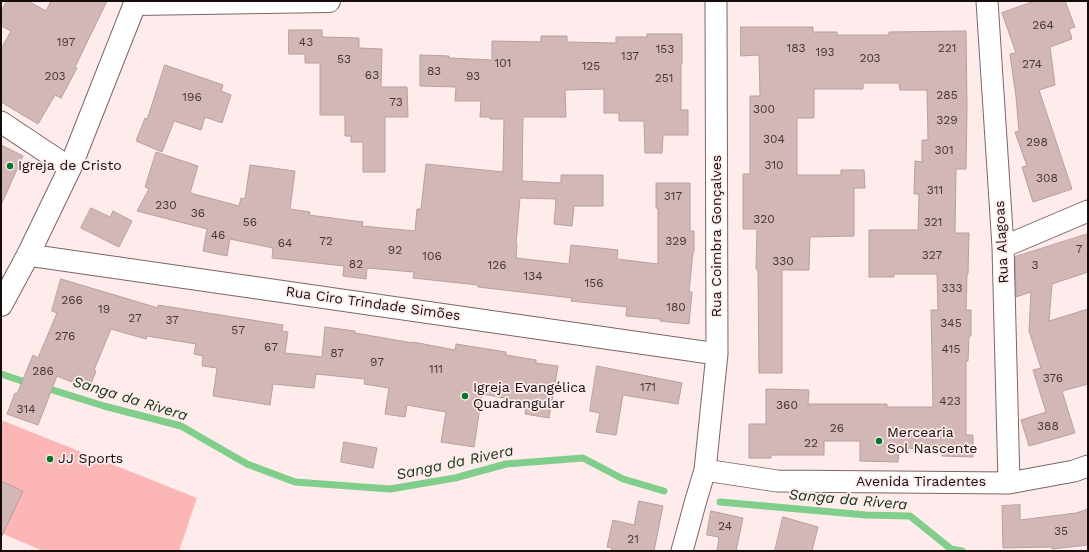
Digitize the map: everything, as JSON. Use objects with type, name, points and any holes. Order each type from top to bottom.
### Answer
[{"type":"street","points":[[1,305],[28,255],[70,168],[135,2],[329,1]]},
{"type":"street","name":"Rua Coimbra Gonçalves","points":[[682,551],[706,470],[718,354],[716,1]]},
{"type":"street","name":"Rua Alagoas","points":[[988,1],[1003,247],[1009,482]]},
{"type":"street","points":[[1,122],[70,168]]},
{"type":"street","points":[[1003,247],[1088,211]]},
{"type":"street","name":"Rua Ciro Trindade Simões","points":[[28,255],[718,354]]},
{"type":"street","name":"Avenida Tiradentes","points":[[706,470],[777,481],[1009,482],[1074,471],[1088,466]]},
{"type":"shaded area","name":"JJ Sports","points":[[1,420],[197,498],[179,551],[43,551],[1,533]]},
{"type":"building","points":[[7,1],[28,1],[46,11],[51,1],[107,1],[75,67],[77,68],[61,98],[55,95],[38,124],[1,102],[1,49],[11,31],[1,26],[1,12]]},
{"type":"building","points":[[1035,1],[1065,1],[1075,27],[1069,29],[1072,39],[1050,47],[1055,85],[1039,90],[1072,189],[1033,202],[1022,167],[1027,166],[1015,132],[1019,131],[1010,54],[1016,53],[1002,13]]},
{"type":"building","points":[[741,27],[813,27],[813,32],[837,32],[837,35],[889,35],[889,32],[966,31],[966,169],[956,169],[955,233],[969,233],[966,310],[971,310],[971,336],[969,336],[968,361],[966,361],[966,435],[973,435],[973,457],[942,456],[942,449],[899,448],[898,462],[860,461],[860,441],[824,441],[824,455],[771,455],[771,458],[749,458],[749,424],[766,424],[766,389],[809,390],[808,404],[887,404],[887,407],[933,407],[931,310],[938,310],[937,274],[894,274],[894,277],[869,277],[869,230],[918,230],[919,194],[914,194],[915,161],[922,162],[922,140],[928,140],[927,90],[900,90],[899,83],[863,83],[863,89],[814,89],[814,118],[797,118],[797,175],[841,175],[841,170],[864,170],[865,188],[854,188],[854,236],[810,237],[809,270],[782,270],[782,373],[759,373],[758,270],[756,269],[757,229],[743,229],[743,174],[750,174],[750,96],[760,96],[759,55],[741,56]]},
{"type":"building","points":[[289,30],[322,30],[322,37],[359,38],[359,48],[382,49],[381,87],[407,87],[408,117],[385,117],[385,172],[363,172],[363,142],[351,142],[351,136],[345,136],[345,115],[320,115],[320,63],[305,63],[305,54],[289,54]]},
{"type":"building","points":[[647,34],[682,34],[681,110],[688,110],[688,135],[663,135],[662,153],[645,153],[644,121],[619,121],[619,113],[604,113],[604,89],[565,90],[566,117],[523,117],[522,181],[561,183],[561,175],[603,175],[603,206],[574,206],[572,226],[554,224],[556,199],[520,198],[516,258],[569,264],[571,245],[618,250],[617,259],[658,264],[658,208],[656,208],[656,183],[690,183],[690,231],[694,231],[694,252],[689,292],[692,292],[689,324],[660,321],[660,319],[626,316],[627,307],[571,301],[572,298],[478,287],[478,285],[413,278],[414,272],[367,268],[366,279],[343,276],[344,266],[272,258],[273,248],[230,239],[227,256],[203,251],[207,229],[137,211],[149,189],[145,187],[156,152],[198,166],[190,193],[239,206],[241,198],[245,199],[250,165],[295,171],[290,209],[310,212],[309,215],[363,222],[362,226],[415,231],[417,209],[421,209],[426,164],[503,172],[504,119],[480,117],[481,101],[455,101],[456,87],[420,86],[420,55],[492,60],[492,41],[541,42],[541,36],[567,36],[567,42],[616,43],[616,37],[647,37]]},
{"type":"building","points":[[165,65],[223,85],[221,91],[231,95],[222,123],[205,117],[201,130],[174,121],[162,152],[136,141],[145,118],[147,119]]},
{"type":"building","name":"Igreja de Cristo","points":[[1,145],[23,156],[1,205]]},
{"type":"building","points":[[91,208],[110,217],[113,211],[132,221],[119,247],[81,228]]},
{"type":"building","points":[[1088,234],[1088,272],[1052,284],[1049,321],[1088,309],[1088,384],[1062,391],[1075,433],[1029,446],[1021,420],[1046,412],[1033,370],[1041,368],[1029,331],[1031,292],[1016,297],[1015,257]]},
{"type":"building","points":[[61,279],[158,308],[158,305],[283,325],[282,331],[288,332],[285,353],[322,357],[325,327],[355,331],[355,333],[455,350],[456,344],[506,352],[506,355],[536,360],[536,363],[558,366],[549,418],[525,414],[527,402],[482,394],[474,447],[441,442],[446,412],[407,405],[405,417],[385,414],[389,388],[364,384],[365,379],[316,374],[314,388],[273,384],[270,405],[213,396],[217,368],[202,366],[203,356],[194,354],[196,344],[147,336],[146,339],[111,329],[94,370],[96,371],[89,389],[57,376],[38,425],[7,414],[33,355],[38,358],[57,313],[52,311]]},
{"type":"building","points":[[597,366],[682,383],[678,404],[623,395],[616,435],[596,432],[600,413],[590,411]]},
{"type":"building","points":[[344,442],[377,448],[373,468],[341,462]]},
{"type":"building","points":[[1,481],[23,491],[1,538]]},
{"type":"building","points":[[639,501],[663,506],[654,551],[611,551],[612,548],[607,547],[613,520],[634,525]]},
{"type":"building","points":[[1020,505],[1020,520],[1076,513],[1088,509],[1088,545],[1052,549],[1052,547],[1003,548],[1002,506]]},
{"type":"building","points":[[711,511],[743,518],[736,551],[717,551],[719,537],[707,535]]},
{"type":"building","points":[[783,517],[818,527],[812,551],[775,551]]},
{"type":"waterway","name":"Sanga da Rivera","points":[[1,374],[31,384]]},
{"type":"waterway","name":"Sanga da Rivera","points":[[43,387],[104,406],[181,426],[247,464],[295,482],[390,489],[455,478],[506,464],[583,458],[623,479],[664,491]]},
{"type":"waterway","name":"Sanga da Rivera","points":[[720,502],[866,515],[910,516],[951,549],[962,551]]},
{"type":"place","name":"Igreja de Cristo","points":[[10,166]]},
{"type":"place","name":"Igreja Evangélica Quadrangular","points":[[465,396]]},
{"type":"place","name":"Mercearia Sol Nascente","points":[[879,441]]},
{"type":"place","name":"JJ Sports","points":[[50,459]]}]
